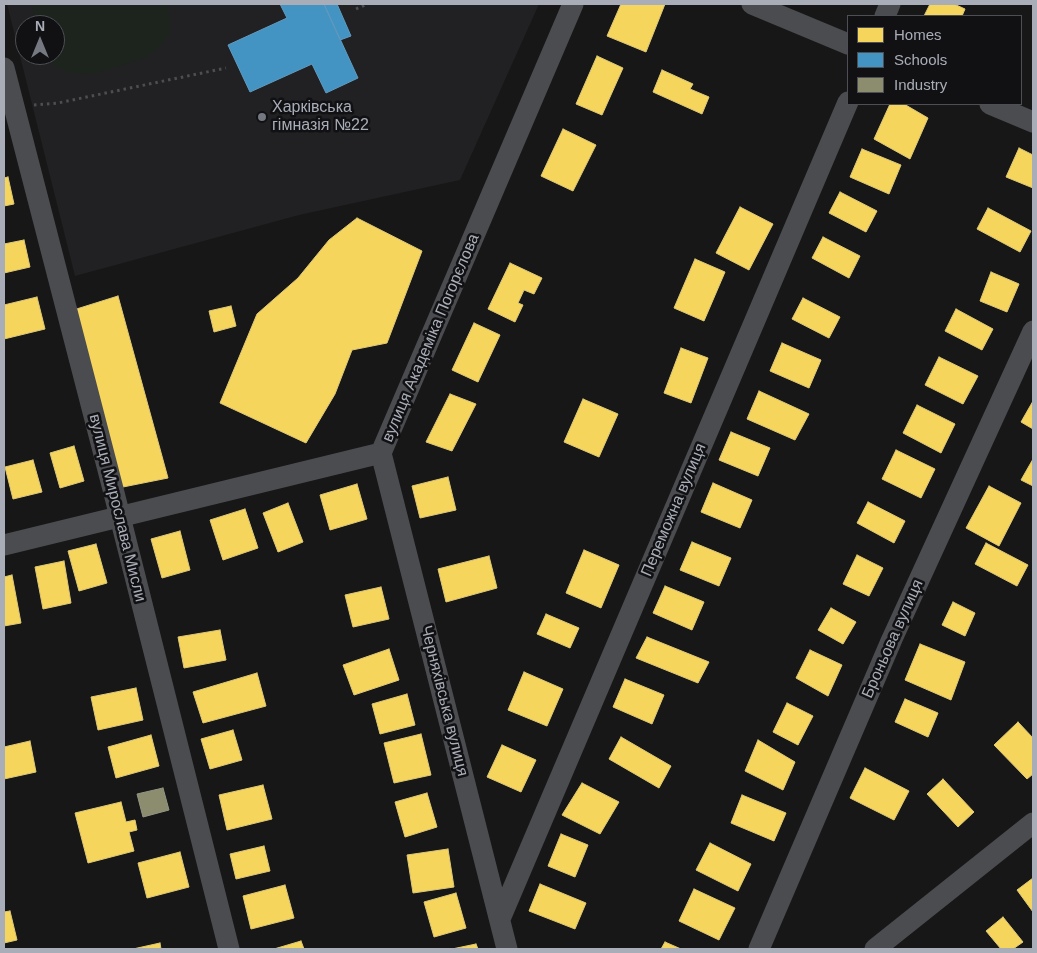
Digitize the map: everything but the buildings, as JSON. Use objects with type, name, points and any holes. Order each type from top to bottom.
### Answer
[{"type":"street","name":"вулиця Академіка Погорєлова","points":[[4,545],[381,453],[573,4]]},
{"type":"street","points":[[752,4],[847,44]]},
{"type":"street","name":"вулиця Мирослава Мисли","points":[[4,68],[120,516],[229,949]]},
{"type":"street","name":"Переможна вулиця","points":[[500,919],[847,104]]},
{"type":"street","points":[[992,105],[1033,122]]},
{"type":"street","name":"Броньова вулиця","points":[[759,949],[892,639],[1033,330]]},
{"type":"street","name":"Черняхівська вулиця","points":[[381,453],[507,949]]},
{"type":"street","points":[[875,949],[1033,823]]},
{"type":"path","points":[[356,9],[367,4]]},
{"type":"path","points":[[14,107],[58,103],[226,68]]},
{"type":"shaded area","name":"Харківська гімназія №22","points":[[7,4],[539,4],[460,180],[299,215],[75,276],[22,65],[65,65],[65,15],[15,15],[15,36]]},
{"type":"shaded area","points":[[31,4],[167,4],[170,18],[169,34],[161,46],[147,57],[104,71],[89,74],[69,73],[53,65],[65,65],[65,15],[34,15]]},
{"type":"place","name":"Харківська гімназія №22","points":[[262,117]]}]
